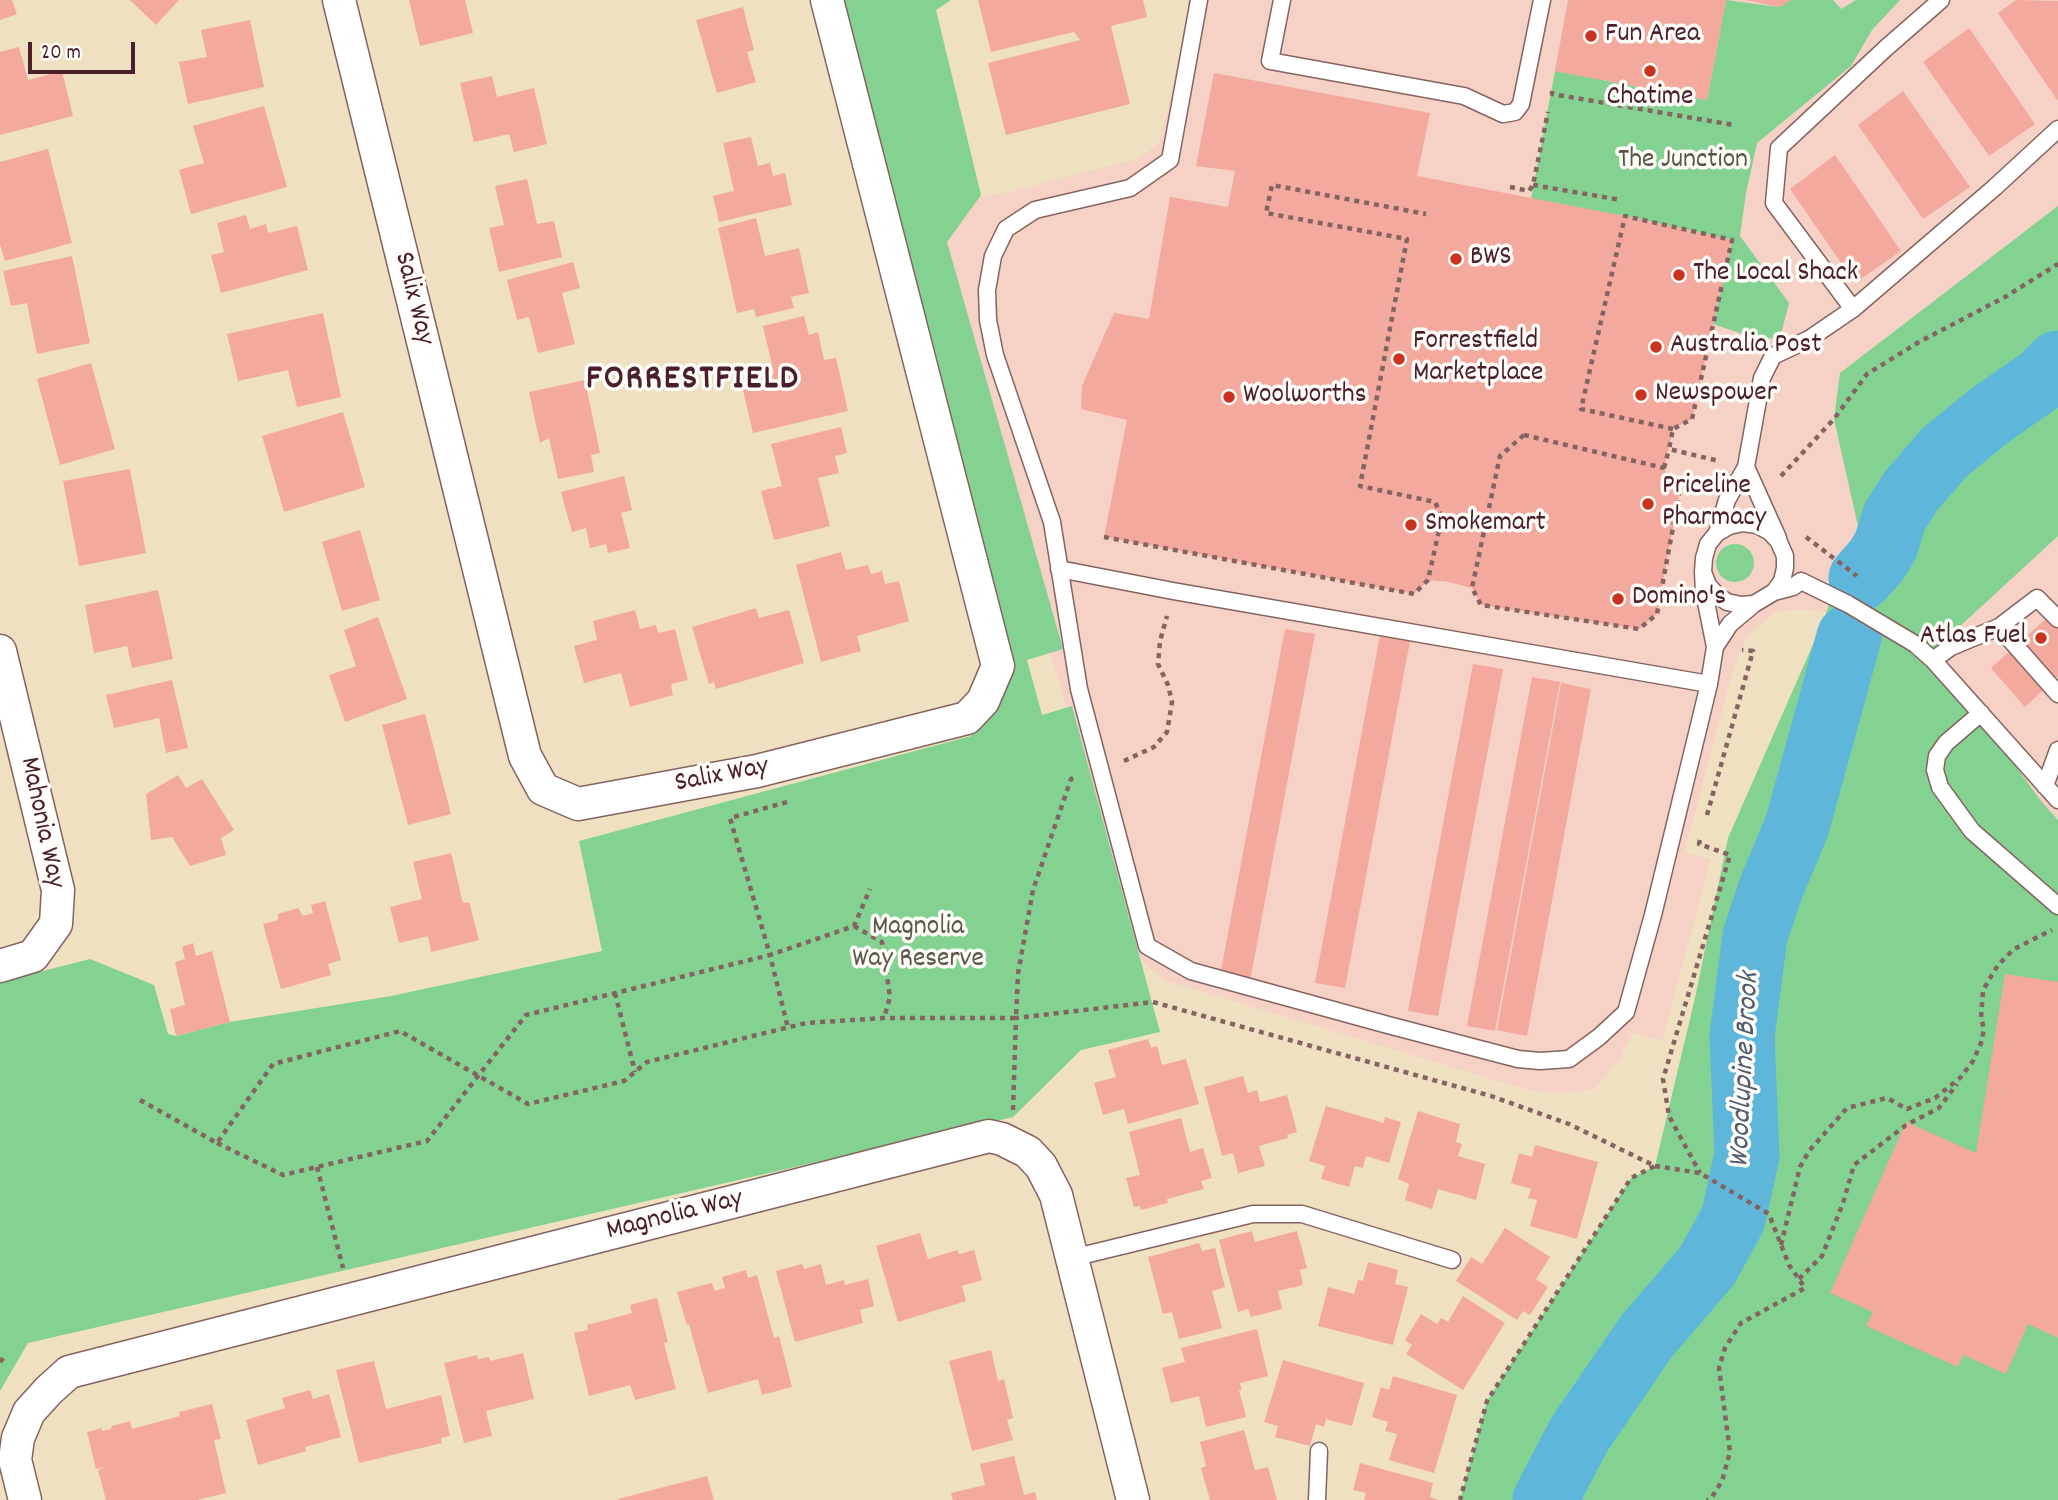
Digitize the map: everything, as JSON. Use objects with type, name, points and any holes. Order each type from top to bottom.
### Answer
[{"type":"street","name":"Salix Way","points":[[339,0],[525,756],[543,789],[578,804],[757,771],[967,718],[984,701],[998,666],[827,0]]},
{"type":"street","name":"Mahonia Way","points":[[0,651],[58,890],[56,924],[33,956],[0,966]]},
{"type":"street","name":"Magnolia Way","points":[[25,1500],[15,1460],[18,1438],[29,1412],[69,1372],[989,1136],[1012,1143]]},
{"type":"street","points":[[1012,1143],[1028,1152],[1041,1166],[1056,1195],[1133,1500]]},
{"type":"lane","points":[[1199,0],[1170,160],[1130,188],[1035,210],[1006,229],[993,256],[987,290],[995,355],[1052,522],[1079,688],[1147,946],[1191,971],[1518,1059],[1569,1059],[1599,1037],[1626,1012],[1653,915],[1709,684],[1715,647],[1704,592],[1704,558],[1708,544],[1717,533],[1729,526],[1750,524],[1770,532],[1801,581],[1848,604],[1915,645],[1933,660],[2058,800]]},
{"type":"lane","points":[[1282,0],[1270,61],[1464,96],[1503,114],[1515,112],[1521,104],[1542,0]]},
{"type":"lane","points":[[1853,309],[1774,203],[1779,148],[1941,0]]},
{"type":"lane","points":[[1717,533],[1727,500],[1746,467],[1762,379],[1773,356],[1809,339],[1853,309],[1994,188],[2058,129]]},
{"type":"lane","points":[[1746,467],[1782,549],[1785,568],[1782,581],[1774,592]]},
{"type":"lane","points":[[1059,569],[1709,684]]},
{"type":"lane","points":[[1703,572],[1708,585],[1727,602],[1741,606],[1754,604]]},
{"type":"lane","points":[[1715,647],[1730,624],[1754,604],[1801,581]]},
{"type":"lane","points":[[1933,660],[1951,647],[1999,626],[2037,598],[2058,619]]},
{"type":"lane","points":[[1999,626],[2058,694]]},
{"type":"lane","points":[[1981,713],[1946,743],[1937,756],[1935,770],[1940,787],[1972,831],[2058,906]]},
{"type":"lane","points":[[2045,786],[2058,750]]},
{"type":"lane","points":[[1072,1258],[1253,1214],[1302,1214],[1452,1260]]},
{"type":"lane","points":[[1317,1500],[1319,1451]]},
{"type":"path","points":[[1510,187],[1529,191],[1533,185],[1553,83]]},
{"type":"path","points":[[1552,94],[1734,125]]},
{"type":"path","points":[[1104,537],[1414,594],[1428,580],[1442,517],[1435,502],[1360,486],[1407,239],[1266,213],[1272,185],[1426,214]]},
{"type":"path","points":[[1533,185],[1621,200]]},
{"type":"path","points":[[1664,468],[1524,435],[1500,456],[1472,588],[1481,605],[1639,629],[1657,614],[1679,495],[1664,468],[1674,429],[1692,419],[1732,240],[1625,216],[1581,409],[1674,429]]},
{"type":"path","points":[[1669,449],[1781,476],[1834,419],[1867,374],[1919,342],[2005,297],[2058,264]]},
{"type":"path","points":[[1706,819],[1753,651],[1715,647]]},
{"type":"path","points":[[788,1028],[730,818],[793,800]]},
{"type":"path","points":[[1700,1173],[1669,1116],[1663,1079],[1730,855],[1699,844],[1703,831]]},
{"type":"path","points":[[139,1100],[217,1143],[283,1175],[427,1141],[526,1015],[770,955],[854,926],[870,889]]},
{"type":"path","points":[[1798,1279],[1822,1256],[1854,1166],[1906,1125],[1939,1108],[1973,1061],[1984,1029],[1981,1018],[1983,990],[1998,965],[2014,950],[2058,925]]},
{"type":"path","points":[[854,926],[882,942],[890,996],[884,1018]]},
{"type":"path","points":[[615,993],[635,1072]]},
{"type":"path","points":[[217,1143],[273,1064],[400,1031],[528,1104],[624,1081],[647,1062],[806,1023],[884,1018],[1016,1018],[1153,1002],[1491,1096],[1569,1124],[1655,1167],[1700,1173],[1769,1214],[1789,1265],[1805,1288],[1741,1322],[1724,1348],[1719,1368],[1730,1452],[1722,1481],[1707,1500]]},
{"type":"path","points":[[1012,1143],[1016,1018]]},
{"type":"path","points":[[1781,1245],[1800,1167],[1809,1151],[1847,1108],[1887,1098],[1907,1109],[1922,1105],[1960,1078],[1973,1061]]},
{"type":"path","points":[[317,1167],[352,1300]]},
{"type":"path","points":[[1460,1500],[1487,1401],[1631,1178],[1655,1167]]},
{"type":"path","points":[[0,1362],[6,1355]]},
{"type":"shaded area","points":[[1192,0],[2058,0],[2058,821],[1884,645],[1826,612],[1801,609],[1776,612],[1748,636],[1733,670],[1684,853],[1711,859],[1662,1041],[1633,1033],[1619,1060],[1595,1088],[1544,1093],[1521,1088],[1167,981],[1146,966],[1138,952],[920,207],[1009,192],[1130,161],[1148,152],[1160,141]]},
{"type":"green space","name":"Magnolia Way Reserve","points":[[827,0],[951,0],[936,10],[981,195],[947,242],[1063,649],[1027,660],[1042,715],[1072,706],[1160,1032],[1081,1050],[1013,1117],[28,1343],[0,1391],[0,982],[90,959],[154,985],[168,1034],[176,1036],[230,1022],[391,996],[602,951],[579,841],[971,736],[967,718],[998,666]]},
{"type":"green space","name":"The Junction","points":[[1726,0],[1779,7],[1791,0],[1833,0],[1841,9],[1856,0],[1900,0],[1872,30],[1851,66],[1757,143],[1740,236],[1789,303],[1780,338],[1757,339],[1713,324],[1732,240],[1625,216],[1531,200],[1555,71],[1707,100]]},
{"type":"green space","points":[[2058,206],[2058,536],[1932,652],[2041,801],[2058,820],[2058,1500],[1460,1500],[1487,1401],[1631,1178],[1655,1166],[1695,998],[1728,838],[1822,624],[1858,526],[1834,419],[1840,373]]},
{"type":"green space","points":[[1735,544],[1749,549],[1754,563],[1749,577],[1735,582],[1721,577],[1716,563],[1721,549]]},
{"type":"building","points":[[0,0],[12,0],[17,14],[0,20]]},
{"type":"building","points":[[130,0],[179,0],[156,25]]},
{"type":"building","points":[[409,0],[465,0],[473,33],[420,46]]},
{"type":"building","points":[[978,0],[1143,0],[1147,17],[1111,26],[1130,104],[1006,135],[988,63],[1080,40],[1074,32],[991,52]]},
{"type":"building","points":[[1568,0],[1726,0],[1707,100],[1555,71]]},
{"type":"building","points":[[1746,0],[1791,0],[1779,7]]},
{"type":"building","points":[[2016,0],[2058,1],[2058,101],[1998,13]]},
{"type":"building","points":[[743,7],[754,50],[747,52],[756,82],[717,93],[696,20]]},
{"type":"building","points":[[250,20],[264,87],[188,104],[179,62],[207,57],[201,30]]},
{"type":"building","points":[[1969,28],[2035,124],[1989,156],[1923,62]]},
{"type":"building","points":[[19,47],[28,80],[62,71],[73,116],[0,135],[0,52]]},
{"type":"building","name":"Forrestfield Marketplace","points":[[1214,73],[1430,113],[1417,176],[1625,216],[1732,240],[1692,419],[1673,429],[1664,468],[1679,495],[1657,614],[1639,629],[1481,605],[1472,588],[1449,582],[1428,580],[1414,594],[1104,537],[1127,420],[1081,409],[1082,386],[1114,313],[1149,319],[1170,197],[1228,207],[1235,171],[1196,166]]},
{"type":"building","points":[[492,76],[497,97],[534,88],[547,144],[514,152],[509,134],[474,142],[460,83]]},
{"type":"building","points":[[1903,91],[1970,187],[1923,219],[1858,125]]},
{"type":"building","points":[[264,106],[287,187],[191,214],[179,170],[204,163],[193,126]]},
{"type":"building","points":[[751,137],[758,166],[770,163],[773,176],[785,173],[792,205],[719,222],[713,196],[734,191],[723,143]]},
{"type":"building","points":[[48,149],[72,243],[5,261],[0,244],[0,162]]},
{"type":"building","points":[[1835,155],[1901,251],[1855,283],[1790,189]]},
{"type":"building","points":[[527,179],[537,224],[554,221],[562,257],[499,272],[489,228],[504,225],[495,186]]},
{"type":"building","points":[[246,215],[250,229],[266,224],[268,233],[297,226],[308,270],[221,293],[211,255],[224,252],[217,223]]},
{"type":"building","points":[[756,218],[765,256],[799,248],[809,293],[791,297],[794,308],[756,317],[754,309],[737,313],[718,228]]},
{"type":"building","points":[[72,256],[90,343],[37,354],[27,303],[11,306],[3,271]]},
{"type":"building","points":[[573,262],[580,288],[562,293],[575,344],[538,353],[529,317],[517,320],[507,280]]},
{"type":"building","points":[[323,313],[341,397],[297,407],[288,370],[238,381],[227,334]]},
{"type":"building","points":[[804,316],[809,335],[818,332],[824,360],[836,358],[848,411],[753,433],[741,382],[774,374],[763,326]]},
{"type":"building","points":[[91,363],[115,449],[60,465],[37,379]]},
{"type":"building","points":[[585,380],[600,453],[591,455],[594,472],[558,479],[549,438],[540,443],[529,392]]},
{"type":"building","points":[[343,412],[365,487],[284,512],[262,436]]},
{"type":"building","points":[[841,427],[847,453],[835,456],[839,473],[818,478],[830,526],[774,540],[761,491],[782,486],[771,444]]},
{"type":"building","points":[[130,469],[146,553],[79,566],[63,481]]},
{"type":"building","points":[[624,476],[632,510],[621,513],[630,548],[608,553],[606,544],[590,548],[586,528],[572,532],[561,492]]},
{"type":"building","points":[[360,530],[380,600],[342,611],[322,542]]},
{"type":"building","points":[[841,552],[846,570],[868,565],[871,574],[882,571],[885,584],[899,581],[909,621],[857,636],[861,651],[821,662],[796,565]]},
{"type":"building","points":[[158,590],[173,659],[132,668],[127,646],[94,653],[85,605]]},
{"type":"building","points":[[756,608],[759,618],[789,610],[804,663],[716,689],[714,682],[709,684],[692,627]]},
{"type":"building","name":"Atlas Fuel","points":[[2058,608],[2058,676],[2025,707],[1991,668]]},
{"type":"building","points":[[635,610],[640,629],[656,625],[658,633],[675,629],[688,680],[671,684],[673,695],[630,707],[621,673],[584,683],[574,646],[597,640],[593,621]]},
{"type":"building","points":[[378,617],[407,699],[345,722],[329,675],[356,666],[344,630]]},
{"type":"building","points":[[1285,629],[1315,634],[1250,981],[1220,976]]},
{"type":"building","points":[[1380,635],[1410,641],[1345,988],[1315,983]]},
{"type":"building","points":[[1473,664],[1503,669],[1438,1016],[1408,1011]]},
{"type":"building","points":[[1532,677],[1560,682],[1495,1031],[1467,1026]]},
{"type":"building","points":[[172,680],[188,748],[166,753],[159,718],[114,728],[106,695]]},
{"type":"building","points":[[1561,683],[1591,689],[1527,1036],[1497,1030]]},
{"type":"building","points":[[425,714],[451,814],[408,825],[382,725]]},
{"type":"building","points":[[178,775],[186,788],[202,779],[234,830],[221,838],[226,855],[190,866],[172,837],[151,840],[146,794]]},
{"type":"building","points":[[451,853],[463,903],[469,902],[479,940],[431,952],[428,936],[399,943],[390,907],[422,899],[413,862]]},
{"type":"building","points":[[325,901],[341,960],[328,964],[331,975],[281,989],[263,924],[278,920],[278,914],[298,908],[303,916],[313,913],[311,905]]},
{"type":"building","points":[[193,943],[196,956],[212,951],[230,1022],[176,1036],[170,1009],[185,1005],[175,962],[185,959],[182,947]]},
{"type":"building","points":[[2005,974],[2058,982],[2058,1338],[2028,1324],[2006,1374],[1963,1355],[1958,1367],[1866,1326],[1873,1312],[1830,1293],[1906,1122],[1976,1153]]},
{"type":"building","points":[[1148,1039],[1151,1048],[1157,1046],[1162,1065],[1186,1059],[1199,1104],[1128,1124],[1124,1109],[1103,1115],[1094,1083],[1116,1077],[1108,1050]]},
{"type":"building","points":[[1243,1076],[1248,1093],[1257,1090],[1260,1102],[1287,1095],[1297,1132],[1287,1135],[1288,1138],[1259,1146],[1265,1166],[1238,1173],[1233,1153],[1222,1156],[1204,1087]]},
{"type":"building","points":[[1326,1106],[1384,1123],[1385,1117],[1401,1122],[1389,1163],[1366,1156],[1363,1168],[1355,1166],[1349,1187],[1321,1179],[1325,1166],[1309,1161]]},
{"type":"building","points":[[1418,1111],[1460,1124],[1456,1142],[1462,1144],[1458,1156],[1485,1164],[1476,1200],[1438,1189],[1432,1209],[1405,1200],[1409,1184],[1398,1179]]},
{"type":"building","points":[[1181,1118],[1190,1152],[1203,1148],[1212,1178],[1201,1181],[1204,1189],[1167,1199],[1168,1203],[1141,1210],[1140,1206],[1134,1207],[1126,1178],[1140,1175],[1129,1132]]},
{"type":"building","points":[[1535,1145],[1598,1162],[1577,1239],[1530,1226],[1537,1200],[1528,1198],[1531,1189],[1511,1183],[1519,1153],[1532,1157]]},
{"type":"building","points":[[1505,1228],[1550,1257],[1536,1279],[1548,1287],[1530,1315],[1523,1311],[1517,1320],[1456,1281],[1471,1257],[1482,1264]]},
{"type":"building","points":[[1252,1231],[1255,1242],[1297,1231],[1307,1268],[1300,1270],[1303,1285],[1278,1291],[1282,1309],[1251,1317],[1248,1309],[1238,1312],[1219,1240]]},
{"type":"building","points":[[920,1233],[928,1259],[957,1250],[959,1254],[974,1250],[982,1280],[962,1286],[966,1301],[898,1322],[876,1246]]},
{"type":"building","points":[[1199,1243],[1202,1251],[1215,1248],[1225,1287],[1212,1291],[1222,1328],[1179,1339],[1172,1312],[1163,1314],[1148,1257]]},
{"type":"building","points":[[1368,1262],[1398,1270],[1395,1284],[1408,1287],[1393,1345],[1318,1326],[1328,1287],[1354,1294],[1358,1280],[1363,1281]]},
{"type":"building","points":[[802,1264],[804,1269],[821,1264],[826,1285],[844,1280],[845,1285],[868,1279],[874,1306],[860,1310],[863,1323],[795,1342],[776,1271]]},
{"type":"building","points":[[746,1270],[748,1278],[757,1275],[774,1338],[779,1336],[792,1387],[762,1395],[758,1379],[708,1393],[677,1292],[712,1283],[715,1291],[725,1288],[722,1277]]},
{"type":"building","points":[[1463,1296],[1505,1323],[1463,1390],[1406,1354],[1412,1345],[1405,1340],[1421,1314],[1437,1324],[1441,1318],[1448,1322]]},
{"type":"building","points":[[657,1298],[668,1342],[664,1343],[676,1389],[635,1400],[630,1385],[589,1396],[574,1333],[588,1330],[587,1325],[632,1313],[630,1305]]},
{"type":"building","points":[[1257,1329],[1268,1376],[1240,1383],[1242,1390],[1239,1390],[1246,1417],[1206,1427],[1199,1396],[1171,1403],[1162,1368],[1185,1362],[1181,1348]]},
{"type":"building","points":[[991,1350],[998,1381],[1004,1379],[1013,1418],[1007,1420],[1013,1440],[972,1451],[949,1361]]},
{"type":"building","points":[[523,1353],[534,1399],[486,1411],[492,1436],[464,1443],[444,1363],[477,1355],[478,1359],[489,1357],[490,1361]]},
{"type":"building","points":[[1283,1360],[1364,1383],[1352,1426],[1326,1419],[1324,1427],[1316,1424],[1310,1446],[1275,1437],[1278,1426],[1264,1422]]},
{"type":"building","points":[[374,1361],[386,1409],[441,1395],[450,1436],[441,1438],[442,1443],[359,1463],[336,1370]]},
{"type":"building","points":[[1393,1376],[1457,1395],[1434,1473],[1389,1460],[1397,1434],[1385,1431],[1388,1422],[1372,1417],[1381,1387],[1389,1390]]},
{"type":"building","points":[[310,1390],[313,1399],[329,1394],[341,1437],[258,1465],[246,1420],[285,1408],[282,1398]]},
{"type":"building","points":[[212,1404],[221,1439],[214,1440],[226,1493],[197,1500],[106,1500],[98,1470],[105,1467],[96,1469],[87,1432],[102,1428],[102,1431],[111,1429],[112,1426],[130,1421],[132,1429],[180,1416],[179,1412]]},
{"type":"building","points":[[1244,1430],[1255,1470],[1268,1467],[1277,1500],[1210,1500],[1201,1468],[1206,1466],[1200,1442]]},
{"type":"building","points":[[1014,1456],[1024,1495],[1035,1492],[1037,1500],[953,1500],[951,1493],[985,1485],[980,1464]]},
{"type":"building","points":[[1360,1463],[1433,1483],[1430,1497],[1439,1500],[1364,1500],[1366,1493],[1353,1490]]},
{"type":"building","points":[[707,1476],[714,1500],[618,1500],[618,1499]]},
{"type":"waterway","name":"Woodlupine Brook","points":[[1861,578],[1886,545],[1894,518],[1911,491],[1945,452],[1989,416],[2042,379],[2058,363]]},
{"type":"waterway","name":"Woodlupine Brook","points":[[1545,1500],[1579,1435],[1646,1337],[1707,1266],[1733,1219],[1747,1155],[1742,1036],[1755,936],[1771,888],[1797,826],[1849,637]]},
{"type":"place","name":"Fun Area","points":[[1591,36]]},
{"type":"place","name":"Chatime","points":[[1650,71]]},
{"type":"place","name":"BWS","points":[[1456,259]]},
{"type":"place","name":"The Local Shack","points":[[1679,275]]},
{"type":"place","name":"Australia Post","points":[[1656,347]]},
{"type":"place","name":"Forrestfield Marketplace","points":[[1399,359]]},
{"type":"place","name":"Newspower","points":[[1641,395]]},
{"type":"place","name":"Woolworths","points":[[1229,397]]},
{"type":"place","name":"Priceline Pharmacy","points":[[1648,504]]},
{"type":"place","name":"Smokemart","points":[[1411,525]]},
{"type":"place","name":"Domino's","points":[[1618,599]]},
{"type":"place","name":"Atlas Fuel","points":[[2041,638]]},
{"type":"district","name":"FORRESTFIELD","points":[[693,382]]}]
